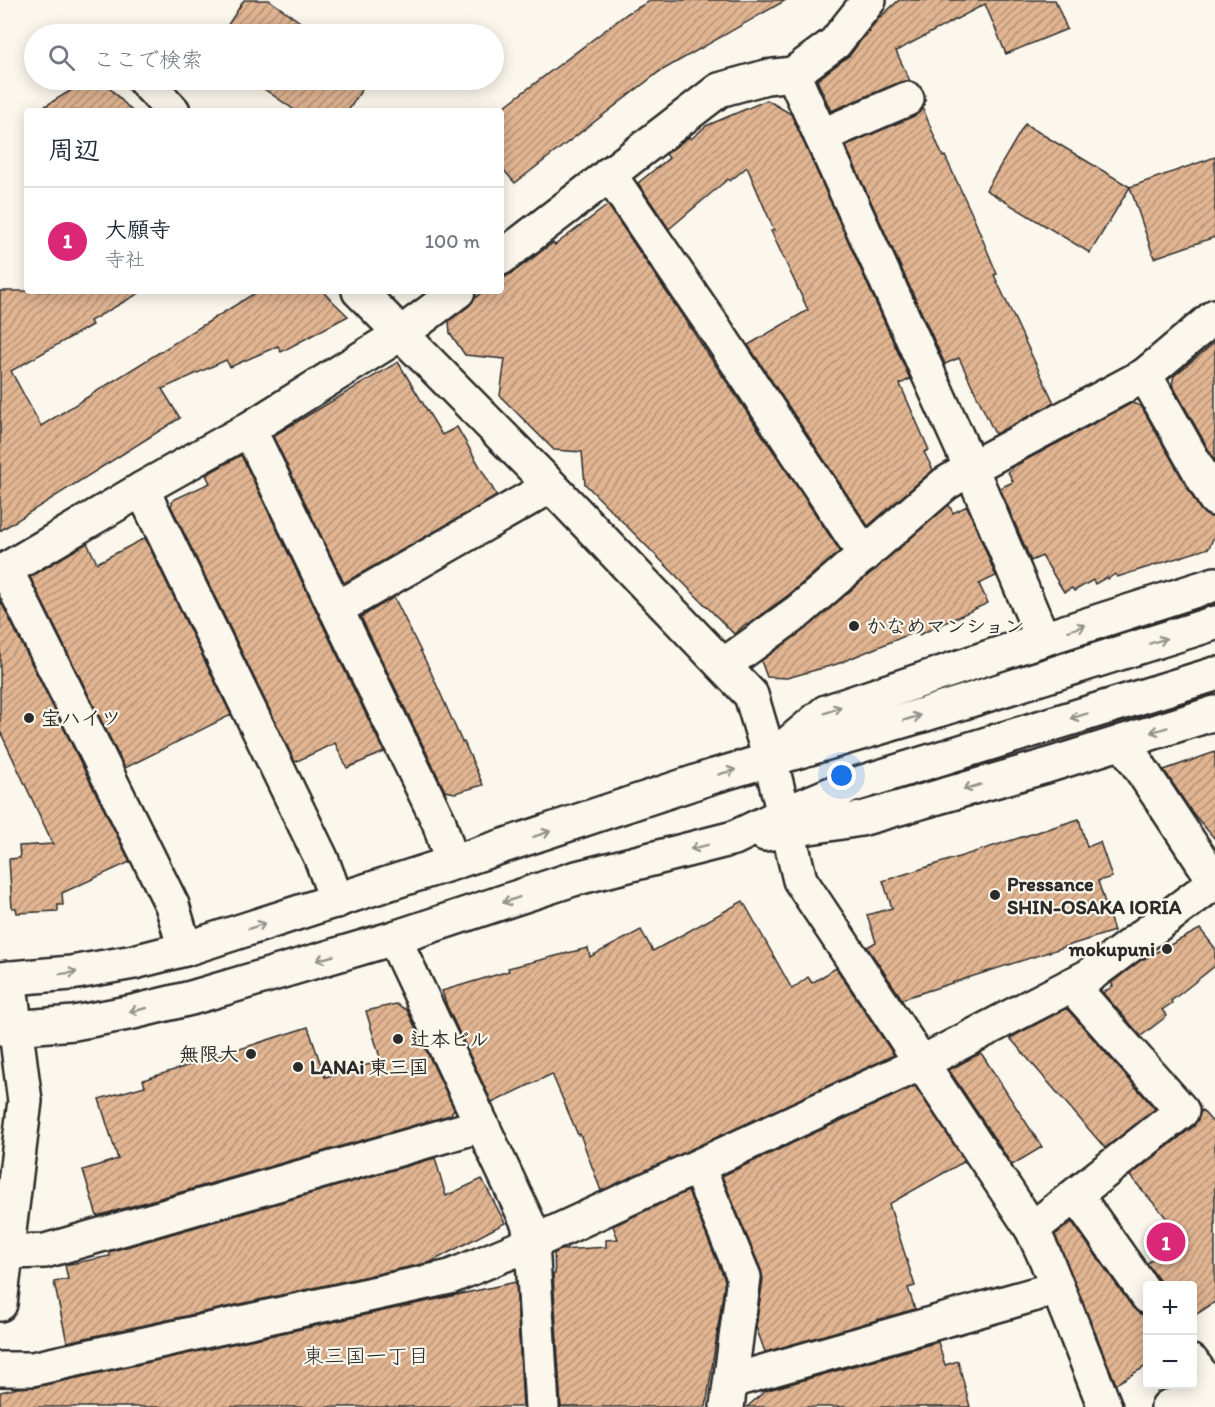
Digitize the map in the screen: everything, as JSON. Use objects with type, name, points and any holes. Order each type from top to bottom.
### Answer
[{"type":"street","points":[[504,256],[719,90],[766,77],[793,74],[835,43],[869,0]]},
{"type":"street","points":[[793,74],[971,468],[1043,639]]},
{"type":"street","points":[[153,90],[170,108]]},
{"type":"street","points":[[821,136],[907,99]]},
{"type":"street","points":[[609,174],[865,555]]},
{"type":"street","points":[[361,294],[402,333],[752,695],[771,759],[800,880],[1032,1229],[1105,1407]]},
{"type":"street","points":[[185,949],[172,904],[3,571],[249,429],[402,333],[454,294]]},
{"type":"street","points":[[724,665],[799,611],[945,484],[1145,375],[1215,316]]},
{"type":"street","points":[[1145,375],[1215,499]]},
{"type":"street","points":[[249,429],[439,822],[452,863]]},
{"type":"street","points":[[336,609],[551,486]]},
{"type":"street","points":[[142,489],[321,858],[337,901]]},
{"type":"street","points":[[771,759],[826,712],[1215,584]]},
{"type":"street","points":[[0,1304],[5,1235],[25,1101],[8,1029],[5,979],[71,973],[134,962],[185,949],[771,759],[926,714],[1215,623]]},
{"type":"street","points":[[8,1029],[74,1023],[190,998],[394,938],[573,879],[734,838],[786,822],[850,786],[1215,674]]},
{"type":"street","points":[[786,822],[861,819],[1215,713]]},
{"type":"street","points":[[0,1369],[32,1369],[450,1277],[532,1243],[922,1062],[1089,976],[1215,881],[1123,742]]},
{"type":"street","points":[[394,938],[528,1223],[532,1243],[542,1407]]},
{"type":"street","points":[[1032,1229],[1182,1111],[1071,985]]},
{"type":"street","points":[[5,1235],[45,1251],[482,1125]]},
{"type":"street","points":[[698,1167],[744,1277],[729,1394],[1056,1288]]},
{"type":"street","points":[[1076,1195],[1143,1290]]},
{"type":"street","points":[[1168,1407],[1215,1394],[1197,1369]]},
{"type":"building","points":[[244,0],[269,0],[303,24],[228,24]]},
{"type":"building","points":[[652,0],[786,0],[659,72],[515,183],[504,170],[502,108],[628,13]]},
{"type":"building","points":[[899,0],[1055,0],[1067,29],[1006,54],[985,4],[896,51],[910,81],[900,82],[831,111],[817,80],[850,55],[878,19]]},
{"type":"building","points":[[72,90],[112,90],[129,108],[42,108]]},
{"type":"building","points":[[266,90],[362,90],[350,108],[292,108]]},
{"type":"building","points":[[767,100],[791,114],[910,379],[900,384],[929,450],[924,452],[933,470],[868,526],[748,345],[808,310],[771,231],[774,230],[747,167],[730,181],[728,179],[669,229],[638,183],[669,158],[666,154],[689,137],[691,139],[706,126]]},
{"type":"building","points":[[923,109],[943,157],[945,156],[972,214],[997,274],[994,275],[1054,403],[995,434],[959,358],[945,364],[847,149],[847,145],[914,116]]},
{"type":"building","points":[[1025,124],[1130,187],[1090,253],[986,190]]},
{"type":"building","points":[[1215,157],[1215,237],[1154,258],[1130,187]]},
{"type":"building","points":[[608,205],[840,551],[787,596],[734,634],[585,484],[582,452],[554,450],[500,396],[505,359],[465,355],[450,333],[449,321],[469,306],[476,297],[480,294],[504,294],[504,277],[553,243],[555,245]]},
{"type":"building","points":[[0,291],[24,291],[24,294],[138,294],[90,321],[92,325],[11,371],[41,426],[253,294],[325,294],[348,316],[281,352],[278,346],[230,367],[226,360],[162,389],[180,418],[0,531]]},
{"type":"building","points":[[1215,342],[1215,461],[1172,384],[1174,376]]},
{"type":"building","points":[[398,362],[442,435],[457,427],[497,496],[344,583],[273,436]]},
{"type":"building","points":[[1132,403],[1141,406],[1199,508],[1206,515],[1215,518],[1215,534],[1209,548],[1117,577],[1115,574],[1095,584],[1093,580],[1074,591],[1072,588],[1064,592],[1042,556],[1031,561],[1000,488],[1013,482],[1008,472],[1012,470],[1011,468]]},
{"type":"building","points":[[241,455],[384,752],[347,768],[335,743],[295,762],[171,506],[173,500],[210,483],[206,475]]},
{"type":"building","points":[[949,505],[953,513],[967,506],[996,576],[979,584],[988,603],[919,635],[917,631],[837,664],[787,678],[767,677],[761,661],[811,625]]},
{"type":"building","points":[[145,538],[231,715],[125,768],[30,577],[87,543],[97,563]]},
{"type":"building","points":[[394,597],[483,785],[455,793],[445,791],[361,617]]},
{"type":"building","points":[[0,600],[130,862],[62,893],[63,905],[58,905],[58,911],[17,913],[16,908],[12,908],[9,859],[20,858],[19,846],[53,844],[0,731]]},
{"type":"building","points":[[1215,752],[1215,839],[1191,811],[1164,770]]},
{"type":"building","name":"Pressance SHIN-OSAKA IORIA","points":[[1079,819],[1087,847],[1100,842],[1112,877],[1098,881],[1114,931],[902,999],[867,947],[876,942],[867,915],[892,908],[883,881]]},
{"type":"building","points":[[743,901],[792,989],[808,977],[812,983],[836,968],[894,1055],[601,1191],[580,1134],[578,1135],[552,1074],[492,1103],[442,991],[509,971],[508,968],[588,948],[590,957],[641,930],[653,951]]},
{"type":"building","points":[[1200,929],[1215,948],[1215,966],[1171,1001],[1172,1003],[1162,1010],[1167,1016],[1141,1036],[1103,993],[1113,986],[1111,983],[1140,961]]},
{"type":"building","points":[[396,1004],[407,1010],[454,1109],[450,1115],[97,1216],[83,1170],[118,1159],[99,1099],[145,1086],[143,1080],[308,1027],[325,1077],[381,1061],[366,1011]]},
{"type":"building","points":[[1065,1009],[1155,1109],[1105,1148],[1010,1038]]},
{"type":"building","points":[[981,1053],[1042,1147],[1012,1165],[949,1070]]},
{"type":"building","points":[[915,1086],[965,1161],[889,1204],[915,1286],[908,1288],[915,1309],[765,1352],[756,1327],[763,1279],[761,1270],[722,1176]]},
{"type":"building","points":[[1202,1110],[1215,1125],[1215,1302],[1197,1314],[1197,1281],[1160,1281],[1147,1263],[1184,1238],[1130,1176],[1194,1126]]},
{"type":"building","points":[[435,1158],[446,1196],[482,1179],[505,1223],[431,1262],[67,1342],[54,1282],[68,1279],[65,1265],[110,1256],[109,1252]]},
{"type":"building","points":[[688,1191],[725,1280],[706,1407],[561,1407],[553,1274],[555,1274],[554,1253],[561,1250],[606,1247],[606,1240],[618,1239],[613,1226]]},
{"type":"building","points":[[1072,1222],[1133,1308],[1143,1314],[1143,1368],[1116,1384],[1055,1235]]},
{"type":"building","points":[[516,1282],[523,1407],[0,1407],[0,1392],[36,1387]]},
{"type":"building","points":[[938,1342],[945,1365],[958,1361],[970,1407],[747,1407],[765,1391]]},
{"type":"place","name":"かなめマンション","points":[[854,626]]},
{"type":"place","name":"宝ハイツ","points":[[29,718]]},
{"type":"place","name":"Pressance SHIN-OSAKA IORIA","points":[[995,895]]},
{"type":"place","name":"mokupuni","points":[[1167,949]]},
{"type":"place","name":"辻本ビル","points":[[398,1039]]},
{"type":"place","name":"無限大","points":[[251,1054]]},
{"type":"place","name":"LANAi 東三国","points":[[298,1067]]},
{"type":"place","name":"大願寺","points":[[1166,1242]]},
{"type":"district","name":"東三国一丁目","points":[[366,1356]]}]
